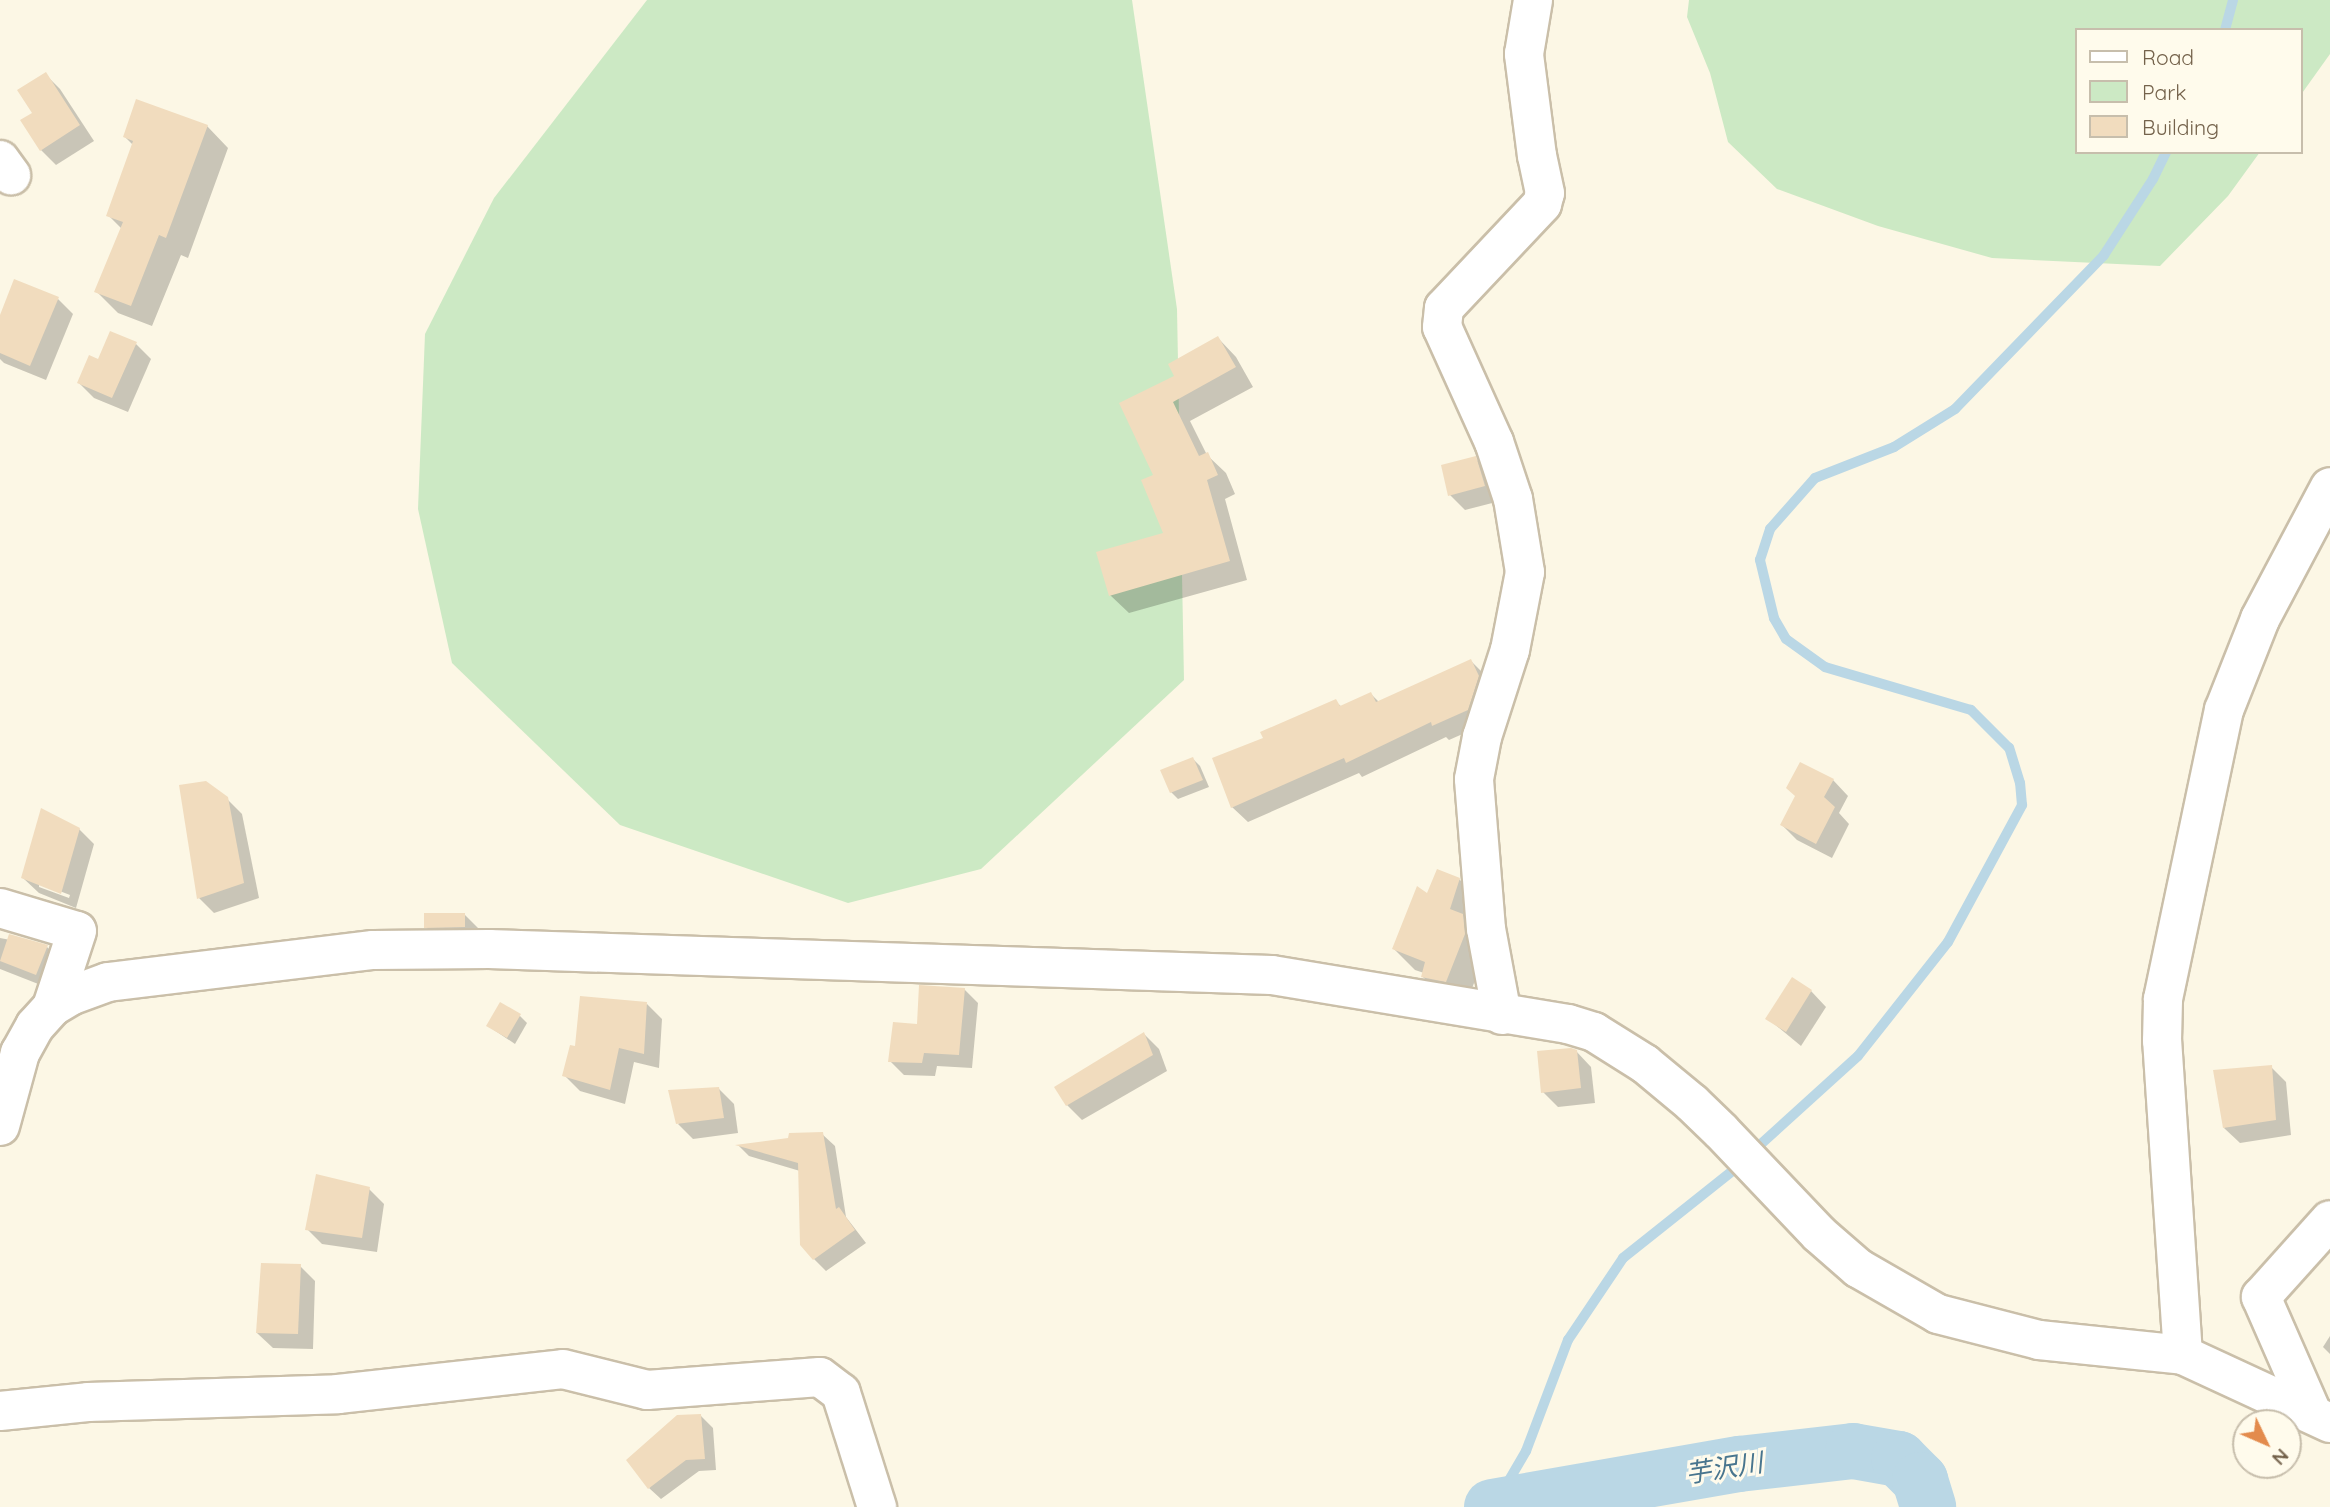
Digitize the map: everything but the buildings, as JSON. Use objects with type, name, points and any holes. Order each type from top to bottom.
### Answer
[{"type":"street","points":[[1502,1015],[1486,929],[1475,779],[1482,737],[1510,650],[1525,572],[1513,499],[1498,453],[1442,327],[1444,308],[1542,204],[1545,192],[1537,156],[1524,54],[1533,0]]},
{"type":"street","points":[[2183,1355],[2161,1041],[2163,999],[2224,710],[2260,619],[2330,487]]},
{"type":"street","points":[[0,908],[77,931],[52,1007]]},
{"type":"street","points":[[0,1126],[20,1053],[35,1026],[52,1007],[70,996],[108,982],[373,950],[489,949],[1272,975],[1568,1024],[1594,1032],[1646,1064],[1721,1130],[1819,1234],[1858,1268],[1938,1314],[2039,1340],[2183,1355],[2321,1418]]},
{"type":"street","points":[[2321,1418],[2261,1297],[2330,1220]]},
{"type":"street","points":[[0,1411],[88,1402],[338,1394],[563,1369],[647,1390],[820,1377],[841,1393],[877,1507]]},
{"type":"green space","points":[[647,0],[1132,0],[1177,309],[1184,680],[981,869],[848,903],[620,825],[452,663],[418,509],[425,334],[494,198]]},
{"type":"green space","points":[[1689,0],[2330,0],[2330,54],[2302,93],[2302,28],[2074,28],[2074,154],[2259,154],[2228,196],[2160,266],[1992,258],[1878,226],[1777,189],[1728,142],[1710,73],[1687,17]]},
{"type":"waterway","points":[[2226,28],[2233,0]]},
{"type":"waterway","points":[[1751,1153],[1858,1056],[1948,942],[2022,805],[2020,783],[2009,748],[1971,710],[1825,667],[1786,639],[1774,618],[1760,560],[1770,529],[1815,478],[1894,447],[1955,409],[2104,255],[2153,179],[2165,154]]},
{"type":"waterway","points":[[1494,1506],[1526,1451],[1568,1340],[1623,1258],[1741,1164]]},
{"type":"waterway","name":"芋沢川","points":[[1492,1507],[1739,1464],[1853,1451],[1899,1459],[1920,1480],[1928,1507]]}]
